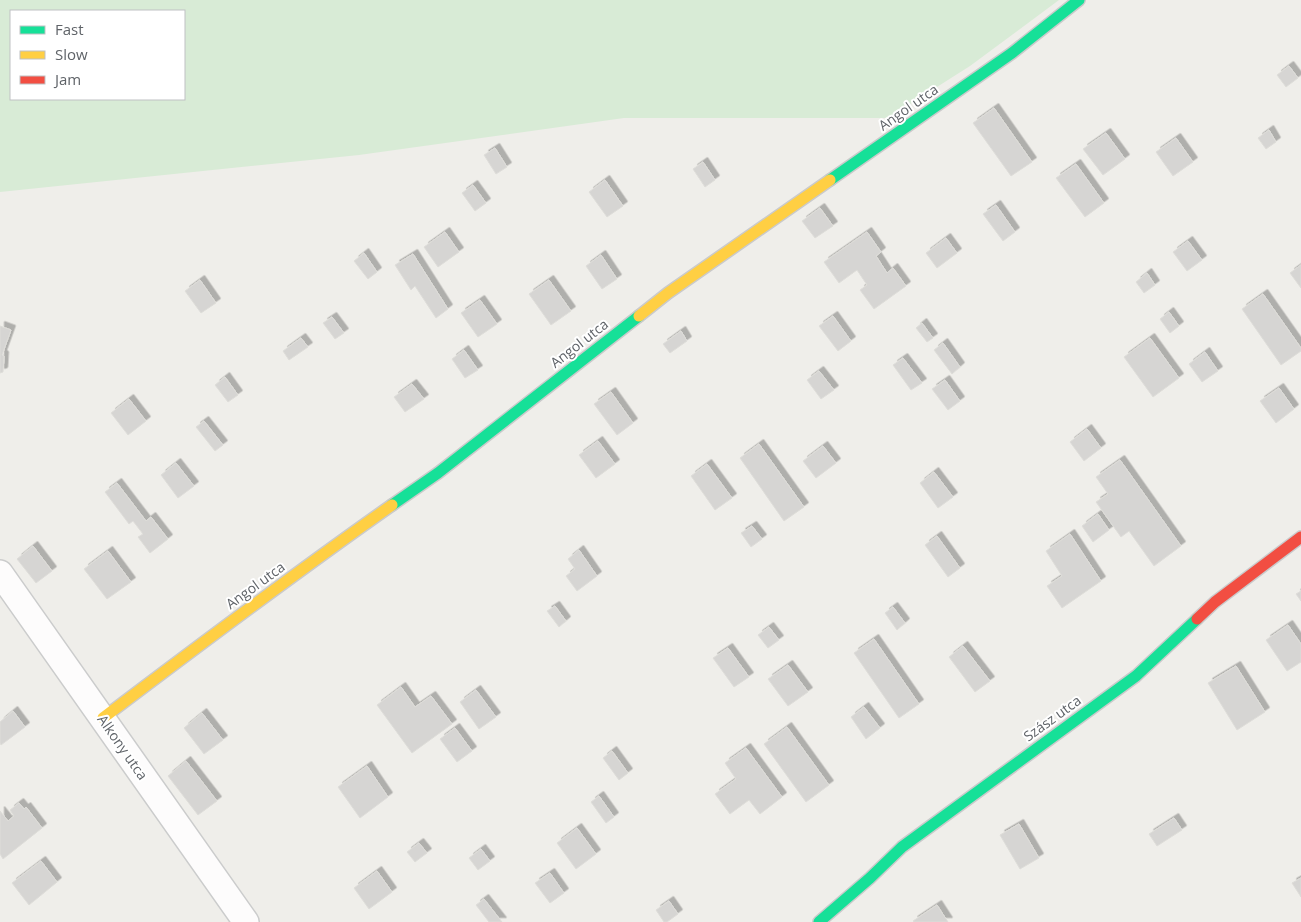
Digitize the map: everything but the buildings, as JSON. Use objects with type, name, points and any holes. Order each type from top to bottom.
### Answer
[{"type":"street","name":"Angol utca","points":[[103,718],[342,540],[438,473],[668,293],[1012,53],[1079,0]]},
{"type":"street","name":"Szász utca","points":[[819,922],[902,848],[1136,676],[1215,602],[1301,537]]},
{"type":"street","name":"Alkony utca","points":[[0,573],[246,922]]},
{"type":"green space","points":[[0,0],[1059,0],[970,66],[888,118],[624,118],[359,155],[0,192]]},
{"type":"traffic: fast","points":[[830,180],[1012,53],[1079,0]]},
{"type":"traffic: fast","points":[[392,505],[438,473],[639,316]]},
{"type":"traffic: fast","points":[[819,922],[870,878],[902,847],[1136,676],[1197,619]]},
{"type":"traffic: slow","points":[[639,316],[668,293],[830,180]]},
{"type":"traffic: slow","points":[[103,718],[246,610],[392,505]]},
{"type":"traffic: jam","points":[[1197,619],[1215,602],[1301,537]]}]
